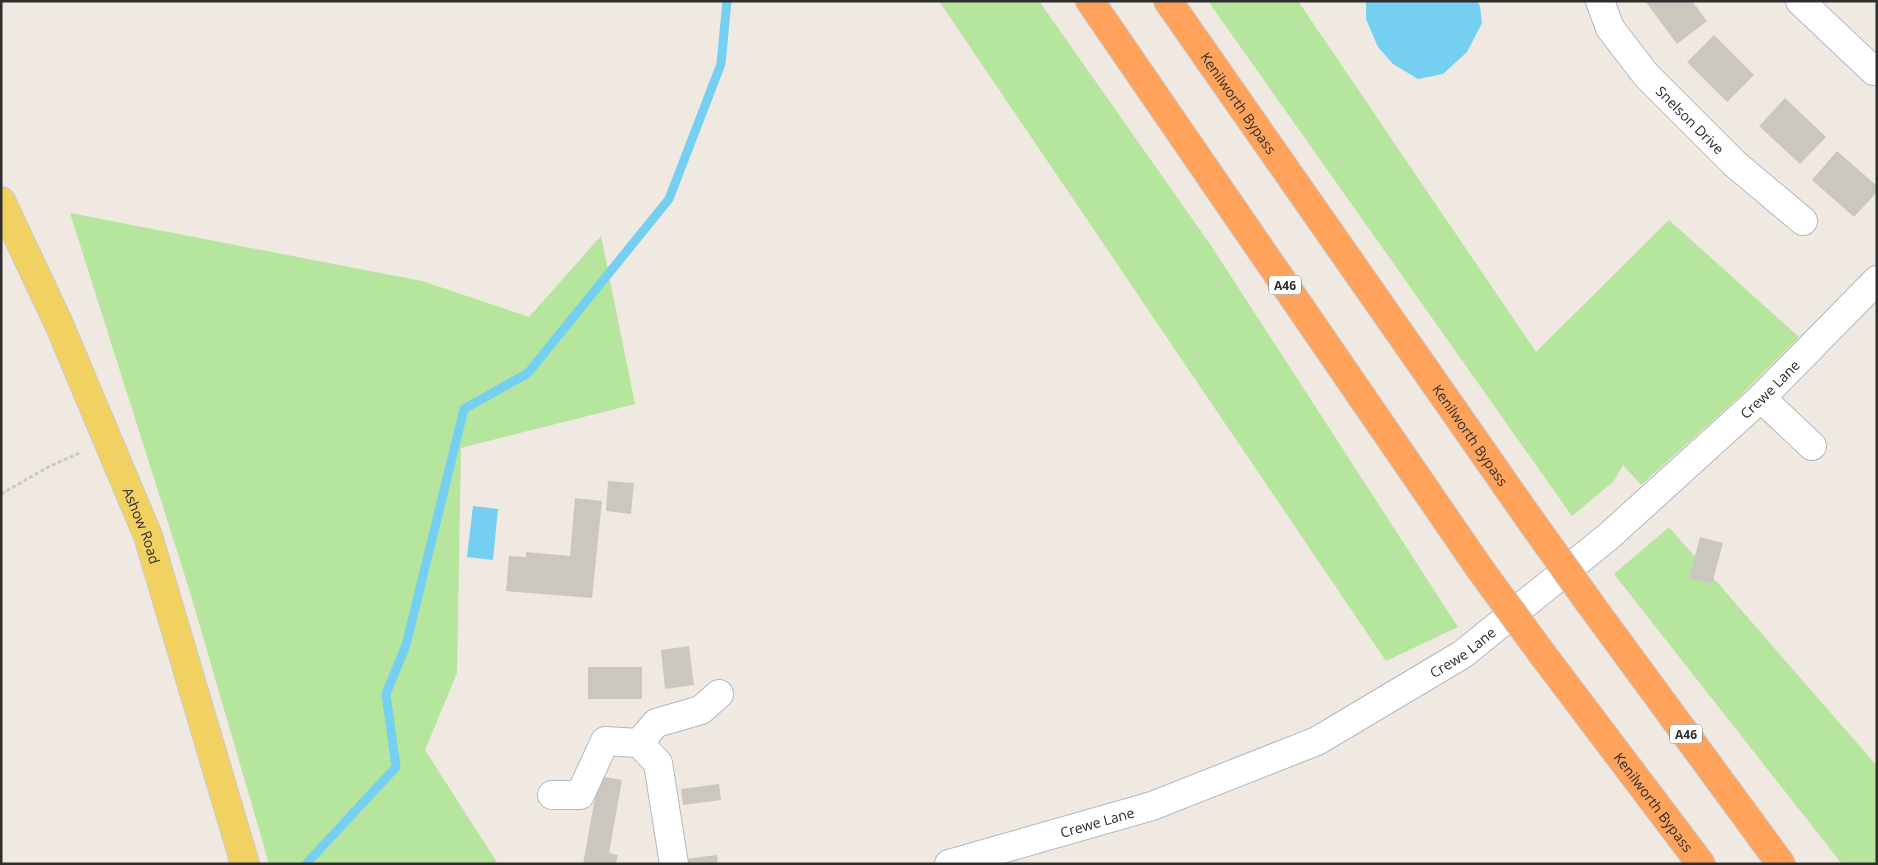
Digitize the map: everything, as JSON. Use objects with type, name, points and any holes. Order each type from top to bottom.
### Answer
[{"type":"highway","name":"Kenilworth Bypass","points":[[1090,1],[1480,569],[1701,864]]},
{"type":"highway","name":"Kenilworth Bypass","points":[[1168,1],[1530,521],[1781,864]]},
{"type":"main road","name":"Ashow Road","points":[[1,201],[58,322],[148,536],[246,864]]},
{"type":"street","name":"Snelson Drive","points":[[1600,1],[1610,28],[1646,75],[1735,164],[1803,221]]},
{"type":"street","points":[[1800,1],[1874,71],[1877,68]]},
{"type":"street","name":"Crewe Lane","points":[[949,864],[1152,806],[1317,740],[1463,654],[1609,536],[1761,398],[1877,280]]},
{"type":"street","points":[[1761,398],[1812,446]]},
{"type":"street","points":[[638,743],[656,723],[701,710],[719,694]]},
{"type":"street","points":[[552,795],[580,795],[605,741],[638,743],[658,763],[674,864]]},
{"type":"path","points":[[1,494],[50,466],[108,441]]},
{"type":"green space","points":[[939,1],[1039,1],[1212,247],[1458,627],[1386,661]]},
{"type":"green space","points":[[1208,1],[1298,1],[1536,352],[1669,220],[1799,337],[1738,398],[1641,485],[1623,465],[1614,481],[1572,516]]},
{"type":"green space","points":[[70,213],[422,281],[529,317],[601,236],[635,404],[461,448],[457,673],[425,750],[498,864],[269,864],[190,592]]},
{"type":"green space","points":[[1669,527],[1877,766],[1877,864],[1842,864],[1614,574]]},
{"type":"water","points":[[1366,1],[1477,1],[1480,6],[1482,23],[1467,52],[1443,74],[1418,79],[1393,64],[1378,47],[1366,19]]},
{"type":"water","points":[[473,506],[498,509],[493,560],[467,557]]},
{"type":"building","points":[[1645,1],[1692,1],[1707,21],[1677,44]]},
{"type":"building","points":[[1714,35],[1754,75],[1727,102],[1687,62]]},
{"type":"building","points":[[1785,98],[1826,137],[1800,164],[1759,126]]},
{"type":"building","points":[[1837,151],[1877,186],[1877,192],[1854,217],[1812,180]]},
{"type":"building","points":[[608,481],[634,483],[631,514],[606,511]]},
{"type":"building","points":[[575,498],[602,501],[592,598],[506,591],[509,556],[526,557],[526,552],[570,556]]},
{"type":"building","points":[[1700,537],[1723,543],[1712,584],[1689,578]]},
{"type":"building","points":[[689,646],[694,685],[665,689],[661,650]]},
{"type":"building","points":[[588,667],[642,667],[642,699],[588,699]]},
{"type":"building","points":[[599,776],[622,780],[609,853],[618,855],[616,864],[583,864]]},
{"type":"building","points":[[719,784],[721,800],[683,805],[681,789]]},
{"type":"building","points":[[717,855],[718,864],[686,864],[685,859]]},
{"type":"waterway","points":[[306,864],[396,767],[386,694],[406,645],[464,409],[528,373],[669,199],[721,64],[727,1]]}]
